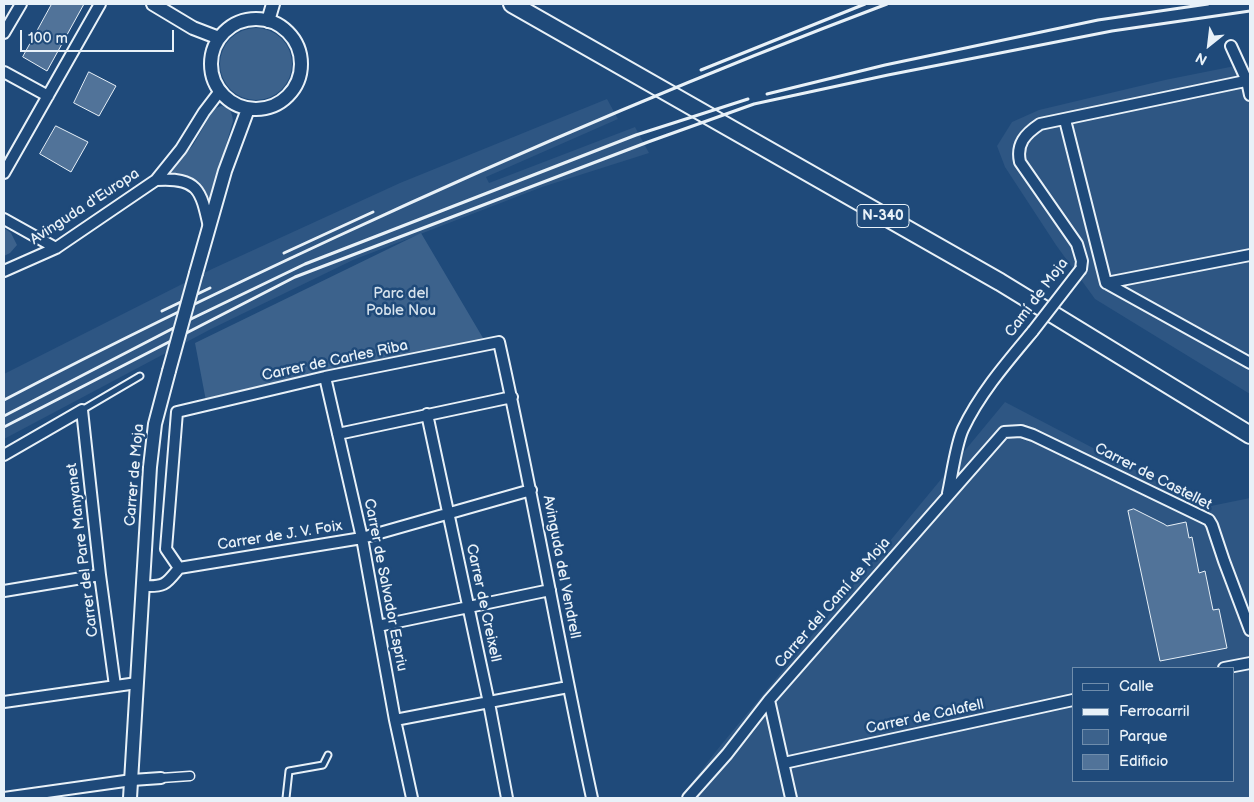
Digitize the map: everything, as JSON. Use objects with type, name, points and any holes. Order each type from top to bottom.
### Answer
[{"type":"highway","name":"N-340","points":[[512,4],[1000,282],[1250,435]]},
{"type":"street","points":[[4,33],[21,4]]},
{"type":"street","points":[[4,173],[100,4]]},
{"type":"street","points":[[153,4],[193,28],[219,38]]},
{"type":"street","points":[[268,21],[273,4]]},
{"type":"street","points":[[254,19],[268,21],[282,27],[293,38],[299,52],[301,67],[298,82],[290,94],[278,104],[263,109],[248,108],[232,102],[220,91],[214,79],[211,65],[213,51],[219,38],[241,22],[254,19]]},
{"type":"street","points":[[1231,46],[1249,81],[1250,95]]},
{"type":"street","points":[[4,72],[48,96]]},
{"type":"street","points":[[1249,81],[1066,120],[1106,283],[1250,363]]},
{"type":"street","name":"Avinguda d'Europa","points":[[4,271],[56,248],[156,180],[181,149],[204,112],[220,91]]},
{"type":"street","name":"Carrer de Moja","points":[[130,798],[150,466],[155,424],[224,171],[248,108]]},
{"type":"street","name":"Camí de Moja","points":[[947,495],[963,430],[986,390],[1081,269],[1082,260],[1077,244],[1020,162],[1018,152],[1021,141],[1028,132],[1040,124],[1066,120]]},
{"type":"street","name":"Avinguda d'Europa","points":[[156,180],[170,179],[184,182],[195,188],[202,198],[209,228]]},
{"type":"street","points":[[4,219],[56,248]]},
{"type":"street","points":[[1106,283],[1250,255]]},
{"type":"street","name":"Carrer de Carles Riba","points":[[179,568],[166,549],[177,412],[325,377],[499,342]]},
{"type":"street","name":"Avinguda del Vendrell","points":[[499,342],[531,490],[568,687],[592,798]]},
{"type":"street","name":"Carrer de Salvador Espriu","points":[[325,377],[362,538],[395,720],[412,798]]},
{"type":"street","points":[[338,434],[512,397]]},
{"type":"street","points":[[4,455],[82,410]]},
{"type":"street","name":"Carrer del Pare Manyanet","points":[[82,410],[100,575],[115,686]]},
{"type":"street","name":"Carrer de Creixell","points":[[427,414],[489,703],[507,798]]},
{"type":"street","name":"Carrer de Castellet","points":[[1004,432],[1021,431],[1033,435],[1209,520],[1250,630]]},
{"type":"street","name":"Carrer del Camí de Moja","points":[[688,798],[728,754],[768,700],[1004,432]]},
{"type":"street","name":"Carrer de J. V. Foix","points":[[179,568],[362,538],[531,490]]},
{"type":"street","points":[[144,586],[166,584],[179,568]]},
{"type":"street","points":[[4,590],[100,575]]},
{"type":"street","points":[[378,626],[550,590]]},
{"type":"street","points":[[1229,667],[1250,663]]},
{"type":"street","points":[[4,702],[138,683]]},
{"type":"street","points":[[395,720],[568,687]]},
{"type":"street","points":[[768,700],[792,798]]},
{"type":"street","name":"Carrer de Calafell","points":[[784,763],[1072,700]]},
{"type":"street","points":[[4,798],[132,780],[190,776]]},
{"type":"lane","points":[[82,410],[140,376]]},
{"type":"lane","points":[[286,798],[289,771],[322,766],[328,755]]},
{"type":"shaded area","points":[[1250,63],[1250,394],[1095,299],[1056,245],[1005,167],[997,146],[1012,122],[1039,110],[1165,80]]},
{"type":"shaded area","points":[[607,99],[618,119],[486,177],[489,183],[635,127],[649,153],[542,187],[353,260],[211,329],[4,439],[4,374],[212,269],[400,183]]},
{"type":"shaded area","points":[[1005,402],[1206,507],[1250,498],[1250,798],[680,798],[717,750]]},
{"type":"green space","points":[[263,28],[282,38],[290,50],[292,64],[290,78],[282,90],[270,98],[249,100],[230,90],[222,78],[220,57],[230,38],[242,30]]},
{"type":"green space","points":[[221,106],[227,107],[230,110],[233,121],[210,200],[199,185],[167,177],[193,145],[214,109]]},
{"type":"green space","points":[[4,228],[11,233],[17,245],[10,253],[4,256]]},
{"type":"green space","name":"Parc del Poble Nou","points":[[421,233],[483,338],[206,401],[195,343]]},
{"type":"building","points":[[52,4],[84,4],[47,71],[23,57]]},
{"type":"building","points":[[89,72],[116,86],[99,116],[74,103]]},
{"type":"building","points":[[56,126],[88,142],[71,172],[40,154]]},
{"type":"building","points":[[1134,509],[1167,526],[1186,522],[1189,538],[1192,537],[1199,573],[1205,571],[1213,610],[1219,609],[1227,648],[1160,661],[1128,511]]},
{"type":"railway","points":[[701,70],[865,4]]},
{"type":"railway","points":[[4,400],[210,296],[472,175],[679,86],[887,4]]},
{"type":"railway","points":[[767,94],[885,65],[1098,20],[1208,4]]},
{"type":"railway","points":[[4,427],[295,277],[648,142],[754,104],[888,75],[1112,31],[1250,11]]},
{"type":"railway","points":[[4,416],[191,319],[305,264],[636,135],[748,99]]},
{"type":"railway","points":[[284,253],[373,212]]},
{"type":"railway","points":[[162,311],[210,288]]}]
